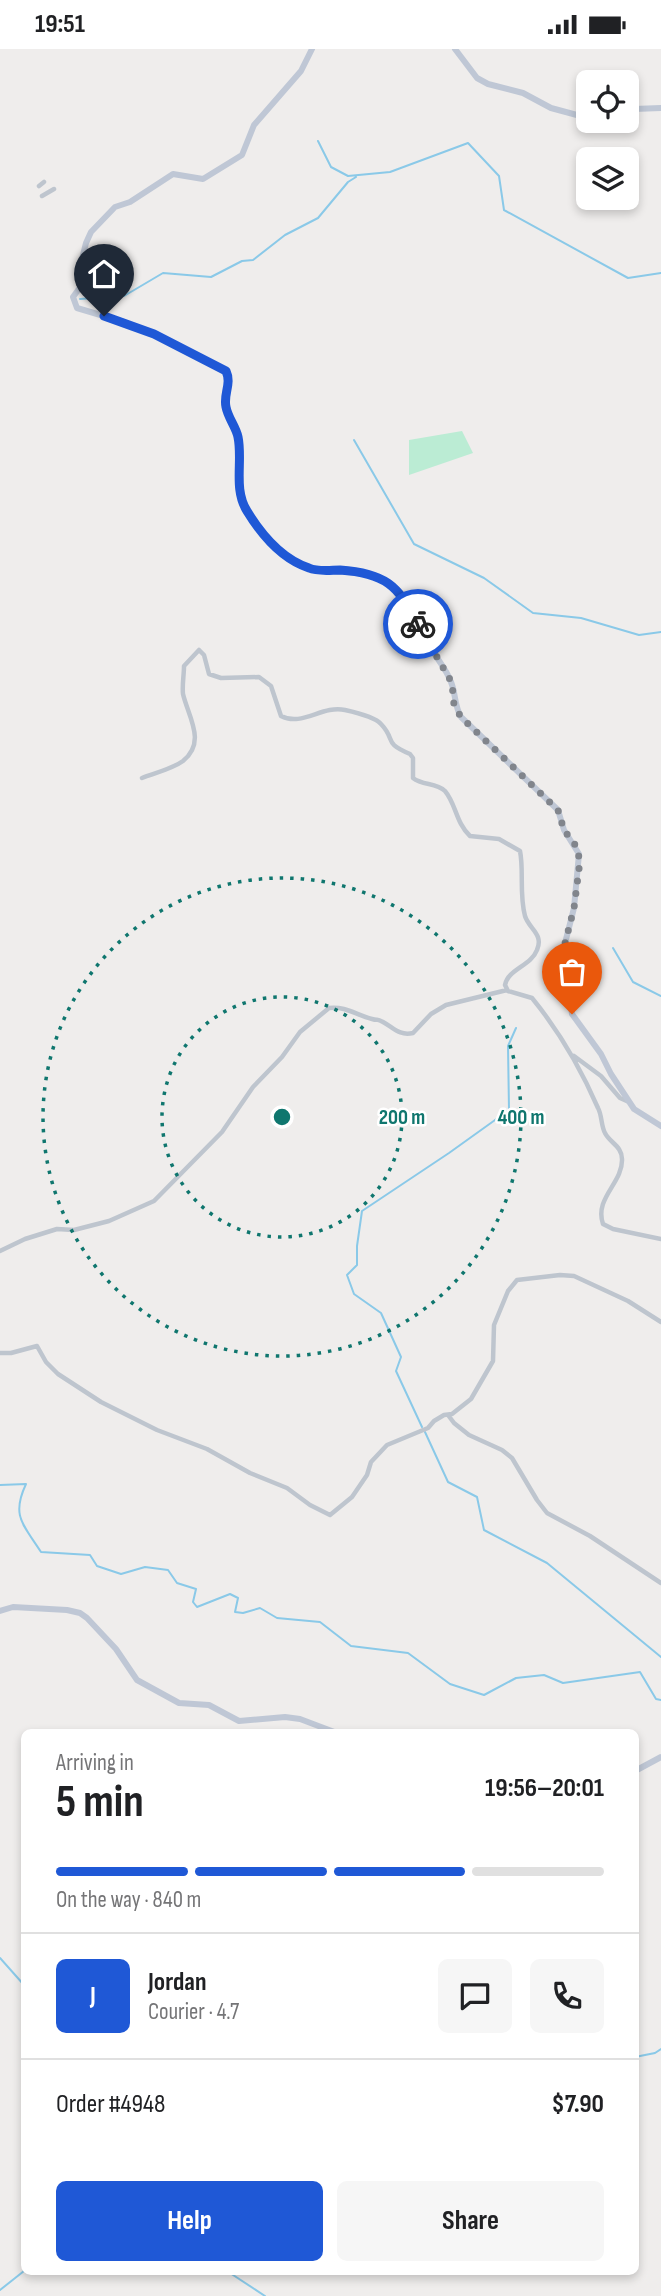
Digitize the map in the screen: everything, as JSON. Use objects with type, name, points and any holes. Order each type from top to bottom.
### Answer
[{"type":"main road","points":[[312,49],[301,71],[265,109],[254,125],[242,155],[236,160],[203,179],[180,174],[166,177],[145,193],[115,207],[91,232],[82,257],[84,282],[73,297],[73,303],[77,308],[154,334],[226,371],[230,383],[225,406],[238,437],[240,491],[245,508],[257,525],[278,550],[310,569],[353,571],[379,576],[398,590],[407,601],[430,648],[452,683],[454,705],[461,717],[558,810],[564,830],[576,846],[580,861],[574,908],[563,951],[572,1014],[601,1054],[634,1109],[661,1126]]},
{"type":"main road","points":[[455,49],[477,78],[488,84],[523,93],[551,108],[576,115]]},
{"type":"main road","points":[[639,109],[661,108]]},
{"type":"main road","points":[[0,1611],[13,1607],[80,1613],[117,1649],[137,1680],[179,1703],[209,1705],[239,1721],[273,1717],[299,1719],[326,1729]]},
{"type":"main road","points":[[639,1769],[661,1757]]},
{"type":"street","points":[[42,196],[54,189]]},
{"type":"street","points":[[142,778],[178,763],[191,752],[195,738],[194,720],[183,693],[184,666],[200,650],[209,674],[220,678],[259,677],[271,686],[281,716],[290,720],[302,719],[326,710],[344,710],[380,722],[391,744],[413,758],[413,778],[422,783],[440,786],[447,793],[458,822],[470,836],[499,839],[520,851],[520,886],[525,915],[539,941],[534,956],[507,977],[507,990]]},
{"type":"street","points":[[0,1251],[25,1239],[57,1229],[74,1230],[109,1221],[154,1201],[222,1132],[253,1087],[282,1057],[300,1032],[329,1008],[352,1010],[380,1020],[398,1032],[409,1034],[431,1014],[446,1005],[507,990],[532,998],[573,1056],[599,1109],[605,1134],[618,1145],[623,1156],[619,1174],[600,1212],[603,1224],[613,1229],[661,1239]]},
{"type":"street","points":[[573,1056],[601,1076],[620,1098],[629,1102]]},
{"type":"street","points":[[0,1353],[37,1346],[46,1362],[58,1374],[101,1402],[157,1430],[207,1449],[250,1473],[287,1487],[310,1505],[330,1515],[352,1497],[379,1452],[406,1436],[426,1429],[471,1399],[494,1361],[494,1325],[508,1291],[517,1280],[574,1276],[628,1301],[661,1322]]},
{"type":"street","points":[[448,1416],[469,1435],[502,1450],[512,1458],[547,1513],[600,1543],[661,1583]]},
{"type":"green space","points":[[462,431],[473,453],[409,475],[409,440]]},
{"type":"waterway","points":[[318,141],[331,167],[348,176],[390,172],[468,143],[499,176],[504,210],[628,278],[661,273]]},
{"type":"waterway","points":[[80,299],[124,296],[163,273],[211,277],[242,261],[253,260],[285,235],[318,218],[348,182],[356,177]]},
{"type":"waterway","points":[[354,440],[414,544],[484,578],[533,613],[581,618],[639,635],[661,632]]},
{"type":"waterway","points":[[613,948],[633,982],[661,996]]},
{"type":"waterway","points":[[422,1427],[396,1371],[401,1357],[381,1313],[354,1294],[347,1275],[357,1265],[362,1211],[509,1110],[508,1046],[516,1028]]},
{"type":"waterway","points":[[425,1432],[448,1482],[477,1497],[484,1530],[547,1563],[661,1657]]},
{"type":"waterway","points":[[0,1485],[26,1484],[19,1512],[24,1527],[41,1552],[90,1555],[97,1566],[121,1574],[145,1567],[168,1570],[177,1583],[196,1589],[193,1602],[197,1607],[230,1594],[238,1598],[235,1612],[243,1613],[260,1608],[277,1618],[320,1622],[351,1646],[408,1653],[450,1684],[484,1695],[516,1678],[544,1675],[563,1683],[640,1672],[656,1699],[661,1700]]},
{"type":"waterway","points":[[0,1958],[21,1982]]},
{"type":"waterway","points":[[639,2056],[661,2049]]},
{"type":"waterway","points":[[0,2290],[21,2273]]},
{"type":"waterway","points":[[233,2275],[265,2296]]},
{"type":"way so far","points":[[418,624],[452,683],[454,705],[461,717],[558,810],[564,830],[579,853],[575,905],[563,951],[572,1014]]},
{"type":"route","points":[[104,316],[154,334],[226,371],[230,383],[225,406],[238,437],[240,491],[245,508],[269,541],[278,550],[310,569],[353,571],[379,576],[398,590],[407,601],[418,624]]}]
